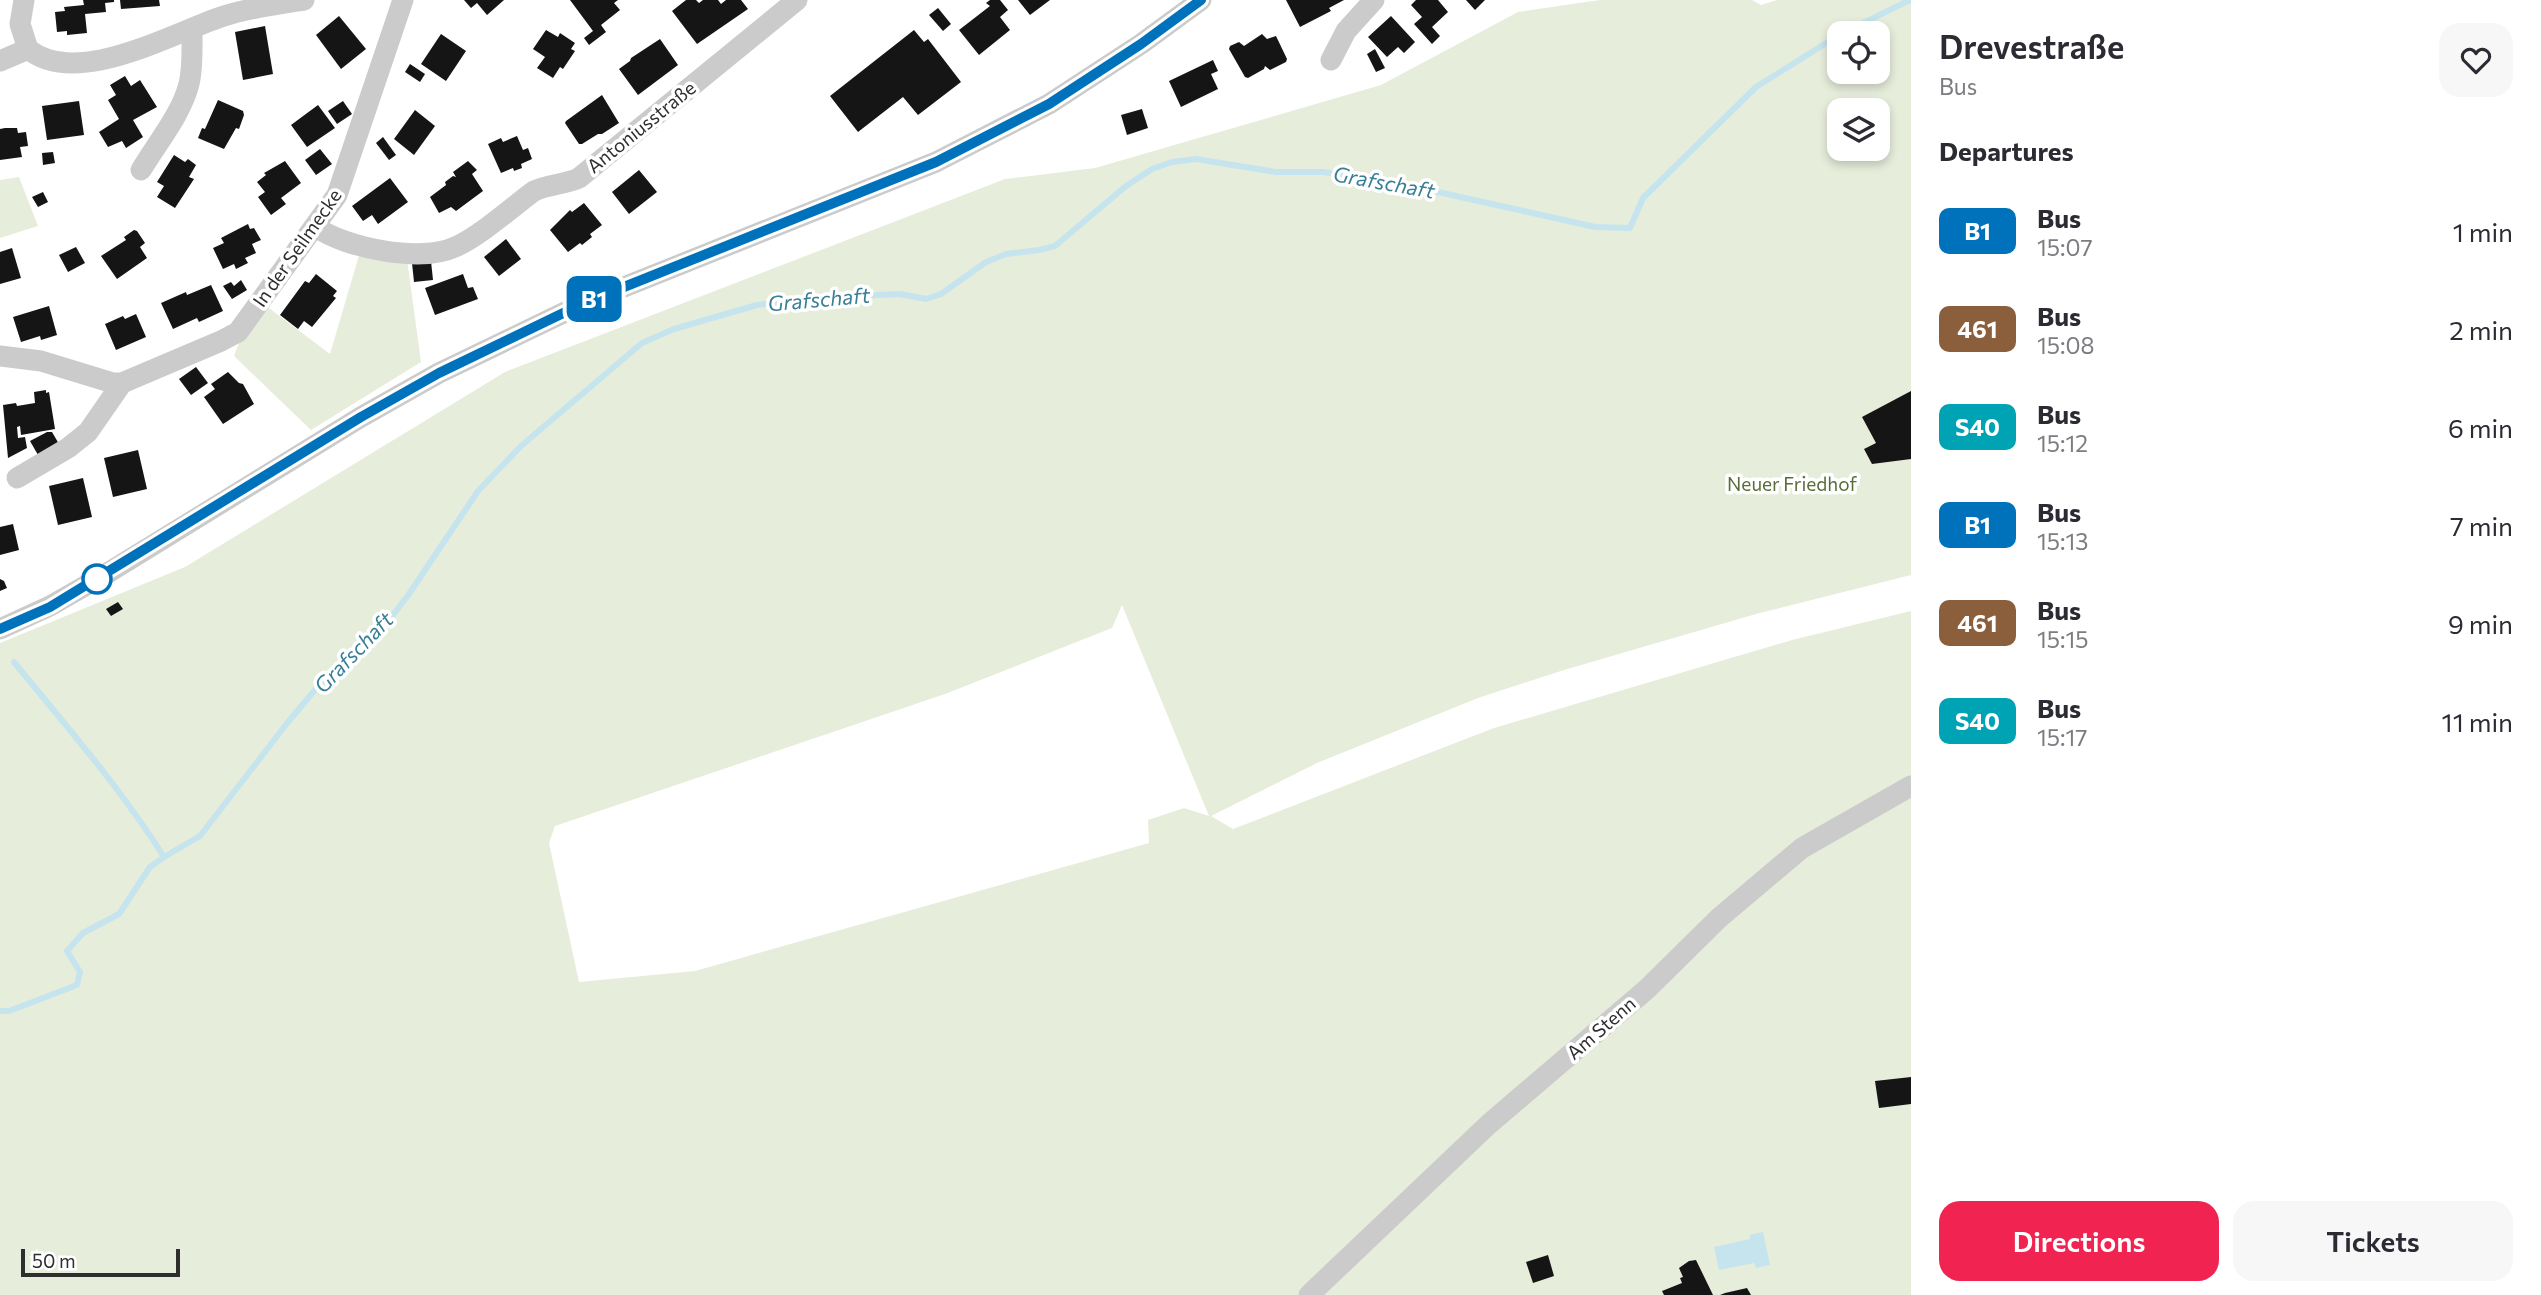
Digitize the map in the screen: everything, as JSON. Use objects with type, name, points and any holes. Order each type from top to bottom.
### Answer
[{"type":"street","points":[[24,0],[20,24],[28,49],[35,55],[52,61],[84,62],[158,43],[226,15],[304,0]]},
{"type":"street","name":"In der Seilmecke","points":[[122,383],[238,331],[316,227],[343,182],[403,0]]},
{"type":"street","name":"Antoniusstraße","points":[[316,227],[337,240],[385,251],[423,253],[454,248],[534,191],[579,178],[797,0]]},
{"type":"street","points":[[0,629],[50,607],[361,417],[439,373],[584,303],[936,162],[1049,104],[1141,44],[1201,0]]},
{"type":"street","points":[[1331,60],[1346,30],[1374,0]]},
{"type":"street","points":[[141,170],[181,104],[189,84],[192,30]]},
{"type":"street","points":[[0,61],[28,49]]},
{"type":"street","points":[[0,356],[41,362],[113,383],[122,383]]},
{"type":"street","points":[[17,478],[88,432],[122,383]]},
{"type":"street","name":"Am Stenn","points":[[1309,1295],[1489,1124],[1647,989],[1719,918],[1802,848],[1911,786]]},
{"type":"green space","name":"Neuer Friedhof","points":[[1600,0],[1752,0],[1761,5],[1777,0],[1911,0],[1911,575],[1756,614],[1478,698],[1317,763],[1211,816],[1233,829],[1494,728],[1792,640],[1911,611],[1911,1295],[0,1295],[0,643],[185,567],[505,372],[1005,179],[1095,168],[1381,85],[1518,12]],"holes":[[[1122,605],[1209,816],[1184,808],[1148,820],[1149,843],[695,971],[579,982],[549,843],[555,826],[945,694],[1112,628]]]},
{"type":"green space","points":[[19,177],[38,226],[0,238],[0,180]]},
{"type":"green space","points":[[360,252],[407,259],[421,362],[311,430],[234,356],[242,335],[265,305],[330,354]]},
{"type":"water","points":[[1763,1232],[1770,1265],[1756,1268],[1754,1263],[1719,1270],[1714,1247],[1750,1239],[1750,1235]]},
{"type":"building","points":[[83,0],[114,2],[105,3],[106,12],[85,14],[87,33],[67,35],[67,31],[57,32],[55,12],[65,11],[64,7],[84,5]]},
{"type":"building","points":[[120,0],[159,0],[160,6],[121,9]]},
{"type":"building","points":[[464,0],[504,0],[487,15],[477,3],[471,8]]},
{"type":"building","points":[[570,0],[618,0],[614,3],[620,10],[601,25],[606,32],[589,45],[584,38],[593,31]]},
{"type":"building","points":[[686,0],[696,0],[699,3],[703,0],[718,0],[721,4],[726,0],[741,0],[748,9],[697,44],[672,11]]},
{"type":"building","points":[[1000,0],[1008,10],[1000,17],[1010,30],[979,55],[959,30],[990,6],[986,3]]},
{"type":"building","points":[[1018,0],[1050,0],[1030,15]]},
{"type":"building","points":[[1286,0],[1344,0],[1329,8],[1331,11],[1300,27]]},
{"type":"building","points":[[1416,0],[1438,0],[1448,12],[1432,27],[1440,36],[1432,44],[1414,24],[1422,17],[1411,5]]},
{"type":"building","points":[[1466,0],[1485,0],[1475,10]]},
{"type":"building","points":[[938,8],[951,24],[943,31],[929,15]]},
{"type":"building","points":[[339,16],[366,49],[341,69],[316,35]]},
{"type":"building","points":[[1391,16],[1415,42],[1404,53],[1398,47],[1387,57],[1368,37]]},
{"type":"building","points":[[265,26],[273,74],[243,80],[235,32]]},
{"type":"building","points":[[546,30],[558,37],[560,33],[575,43],[571,49],[575,51],[553,78],[537,68],[545,57],[533,49]]},
{"type":"building","points":[[914,30],[924,42],[928,39],[961,82],[918,115],[903,97],[858,132],[830,96]]},
{"type":"building","points":[[441,34],[466,51],[446,81],[421,64]]},
{"type":"building","points":[[1262,34],[1267,39],[1276,36],[1286,62],[1270,70],[1265,66],[1248,78],[1245,77],[1229,49],[1230,46],[1239,42],[1244,46]]},
{"type":"building","points":[[660,39],[678,65],[638,95],[619,69]]},
{"type":"building","points":[[1375,49],[1385,68],[1376,72],[1367,54]]},
{"type":"building","points":[[1213,60],[1218,71],[1211,74],[1218,89],[1181,107],[1169,81]]},
{"type":"building","points":[[410,64],[425,74],[420,82],[405,72]]},
{"type":"building","points":[[125,76],[131,86],[140,80],[157,107],[133,120],[143,137],[126,148],[122,141],[108,147],[99,132],[119,119],[108,100],[116,95],[110,85]]},
{"type":"building","points":[[602,95],[619,123],[579,144],[565,123]]},
{"type":"building","points":[[218,100],[243,111],[244,115],[239,129],[236,128],[224,149],[198,138]]},
{"type":"building","points":[[79,101],[84,135],[47,140],[42,106]]},
{"type":"building","points":[[343,101],[352,114],[337,124],[328,111]]},
{"type":"building","points":[[318,105],[335,128],[307,147],[291,125]]},
{"type":"building","points":[[1142,109],[1148,128],[1127,135],[1121,115]]},
{"type":"building","points":[[415,110],[435,126],[414,155],[394,139]]},
{"type":"building","points":[[17,128],[18,133],[26,132],[28,146],[20,147],[22,157],[0,160],[0,129]]},
{"type":"building","points":[[517,136],[523,150],[528,148],[532,159],[521,164],[522,168],[501,173],[488,144],[501,138],[503,142]]},
{"type":"building","points":[[383,137],[396,155],[389,160],[376,143]]},
{"type":"building","points":[[320,149],[332,164],[316,175],[305,160]]},
{"type":"building","points":[[53,152],[55,163],[43,165],[42,153]]},
{"type":"building","points":[[174,155],[185,162],[188,159],[196,165],[189,177],[194,179],[175,208],[157,197],[164,186],[157,182]]},
{"type":"building","points":[[285,161],[301,183],[281,198],[286,204],[271,215],[258,197],[265,192],[257,182],[266,175],[264,173]]},
{"type":"building","points":[[468,161],[477,170],[472,174],[483,191],[456,211],[451,207],[439,213],[430,197],[446,185],[445,182],[453,176],[456,177],[453,172]]},
{"type":"building","points":[[639,170],[657,192],[629,214],[612,192]]},
{"type":"building","points":[[390,178],[408,202],[378,224],[372,215],[363,221],[352,206]]},
{"type":"building","points":[[43,192],[48,202],[38,207],[32,197]]},
{"type":"building","points":[[584,203],[602,225],[590,234],[592,237],[582,245],[580,243],[568,252],[550,230],[570,210],[572,212]]},
{"type":"building","points":[[248,224],[250,229],[254,228],[261,240],[252,244],[256,253],[245,258],[248,263],[236,269],[234,264],[223,269],[213,248],[224,243],[221,238]]},
{"type":"building","points":[[134,230],[145,243],[140,247],[147,258],[117,279],[101,256],[126,240],[124,237]]},
{"type":"building","points":[[506,239],[521,259],[499,276],[484,257]]},
{"type":"building","points":[[76,247],[85,263],[68,272],[59,255]]},
{"type":"building","points":[[12,248],[21,278],[0,284],[0,252]]},
{"type":"building","points":[[431,261],[433,280],[414,282],[412,263]]},
{"type":"building","points":[[316,274],[337,291],[333,296],[336,298],[312,327],[304,321],[298,329],[280,315],[305,281],[309,283]]},
{"type":"building","points":[[463,274],[468,288],[473,287],[478,299],[435,315],[425,288]]},
{"type":"building","points":[[241,280],[247,290],[232,299],[223,286],[231,282],[234,286]]},
{"type":"building","points":[[211,285],[223,311],[199,322],[197,318],[173,329],[161,303]]},
{"type":"building","points":[[49,306],[57,335],[41,340],[40,336],[21,342],[13,317]]},
{"type":"building","points":[[136,314],[146,337],[116,350],[105,324]]},
{"type":"building","points":[[196,367],[208,383],[191,395],[179,379]]},
{"type":"building","points":[[228,372],[243,384],[254,404],[223,424],[204,397],[215,389],[211,384]]},
{"type":"building","points":[[46,390],[46,393],[49,392],[55,429],[21,435],[20,426],[17,427],[18,438],[25,437],[27,448],[8,458],[3,405],[35,403],[34,392]]},
{"type":"building","points":[[1911,391],[1911,459],[1872,464],[1864,449],[1876,443],[1862,417]]},
{"type":"building","points":[[52,432],[59,444],[38,455],[30,441]]},
{"type":"building","points":[[138,450],[147,489],[113,497],[104,458]]},
{"type":"building","points":[[83,478],[92,517],[58,525],[49,486]]},
{"type":"building","points":[[13,524],[19,550],[0,555],[0,527]]},
{"type":"building","points":[[0,579],[7,588],[0,591]]},
{"type":"building","points":[[118,602],[123,609],[111,616],[106,609]]},
{"type":"building","points":[[1911,1077],[1911,1104],[1879,1108],[1875,1081]]},
{"type":"building","points":[[1548,1255],[1554,1276],[1533,1283],[1526,1262]]},
{"type":"building","points":[[1696,1260],[1713,1295],[1664,1295],[1662,1291],[1682,1283],[1680,1278],[1683,1277],[1679,1268]]},
{"type":"building","points":[[1747,1288],[1751,1295],[1720,1295],[1725,1293]]},
{"type":"waterway","name":"Grafschaft","points":[[1867,21],[1910,0]]},
{"type":"waterway","name":"Grafschaft","points":[[0,1011],[9,1011],[77,985],[80,972],[67,951],[83,933],[119,914],[150,867],[200,836],[320,684],[383,628],[478,491],[521,446],[642,343],[674,329],[757,305],[815,298],[900,294],[926,299],[941,294],[986,262],[1006,254],[1055,246],[1126,186],[1152,169],[1172,162],[1196,159],[1276,172],[1323,172],[1393,182],[1595,227],[1630,228],[1643,198],[1756,87],[1827,43]]},
{"type":"waterway","points":[[14,662],[111,781],[164,857]]},
{"type":"bus line","name":"B1","points":[[0,629],[50,607],[361,417],[439,373],[584,303],[936,162],[1049,104],[1141,44],[1201,0]]}]
